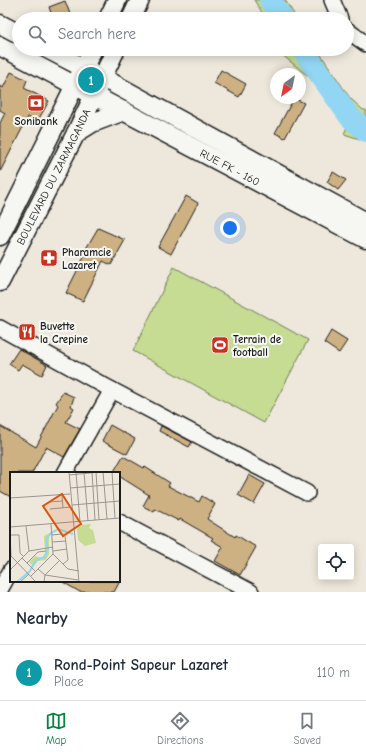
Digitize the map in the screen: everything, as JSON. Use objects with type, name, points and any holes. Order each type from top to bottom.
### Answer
[{"type":"main road","points":[[111,12],[117,0]]},
{"type":"main road","points":[[134,12],[140,0]]},
{"type":"main road","points":[[0,24],[12,30]]},
{"type":"main road","name":"RUE FK - 160","points":[[0,46],[12,52]]},
{"type":"main road","name":"RUE FK - 160","points":[[19,56],[366,239]]},
{"type":"main road","name":"RUE FK - 160","points":[[60,56],[366,222]]},
{"type":"main road","name":"BOULEVARD DU ZARMAGANDA","points":[[0,236],[89,56]]},
{"type":"main road","name":"BOULEVARD DU ZARMAGANDA","points":[[0,282],[76,133],[113,56]]},
{"type":"main road","points":[[116,56],[122,80],[143,100]]},
{"type":"main road","points":[[76,133],[92,123],[124,111]]},
{"type":"street","points":[[332,0],[337,12]]},
{"type":"street","points":[[354,35],[366,44]]},
{"type":"street","points":[[0,328],[112,390],[307,493]]},
{"type":"street","points":[[66,472],[112,390]]},
{"type":"street","points":[[120,523],[250,592]]},
{"type":"street","points":[[3,592],[0,590],[10,572]]},
{"type":"green space","points":[[254,0],[285,0],[293,12],[262,12]]},
{"type":"green space","points":[[284,56],[322,56],[350,98],[363,110],[366,110],[366,141],[344,134],[353,113],[306,74],[306,68],[298,68]]},
{"type":"green space","name":"Terrain de football","points":[[174,267],[308,340],[264,423],[133,351]]},
{"type":"building","points":[[65,1],[69,12],[51,12],[49,7]]},
{"type":"building","points":[[221,70],[246,84],[239,97],[214,83]]},
{"type":"building","points":[[11,72],[27,80],[24,88],[49,101],[37,122],[28,117],[0,172],[0,123],[5,113],[0,110],[0,86],[3,88]]},
{"type":"building","points":[[291,104],[303,104],[285,138],[275,133]]},
{"type":"building","points":[[333,172],[346,180],[338,190],[327,182]]},
{"type":"building","points":[[186,196],[198,203],[171,254],[158,247]]},
{"type":"building","points":[[98,228],[125,240],[111,265],[103,261],[83,301],[66,293],[86,253],[84,252]]},
{"type":"building","points":[[331,331],[347,341],[339,353],[324,343]]},
{"type":"building","points":[[19,349],[47,365],[42,375],[22,364],[18,370],[9,364]]},
{"type":"building","points":[[63,392],[74,397],[71,406],[74,408],[66,422],[80,429],[64,457],[46,447],[33,472],[10,472],[10,496],[0,491],[0,426],[36,447],[58,405],[56,403]]},
{"type":"building","points":[[110,425],[135,439],[127,454],[102,441]]},
{"type":"building","points":[[161,426],[192,442],[189,447],[159,431]]},
{"type":"building","points":[[123,456],[144,468],[145,467],[170,483],[168,486],[199,502],[202,496],[215,504],[207,519],[235,537],[236,535],[256,547],[240,575],[215,561],[223,547],[211,540],[213,538],[180,519],[179,521],[155,509],[154,512],[143,506],[149,495],[120,477],[120,472],[114,472]]},
{"type":"building","points":[[249,475],[265,484],[254,504],[238,495]]},
{"type":"building","points":[[63,582],[119,582],[114,592],[80,592]]},
{"type":"waterway","points":[[270,0],[278,12]]},
{"type":"waterway","points":[[307,56],[350,117],[366,131]]},
{"type":"place","name":"Rond-Point Sapeur Lazaret","points":[[91,80]]},
{"type":"place","name":"Sonibank","points":[[36,103]]},
{"type":"place","name":"Pharamcie Lazaret","points":[[49,258]]},
{"type":"place","name":"Buvette la Crepine","points":[[27,332]]},
{"type":"place","name":"Terrain de football","points":[[220,345]]}]
